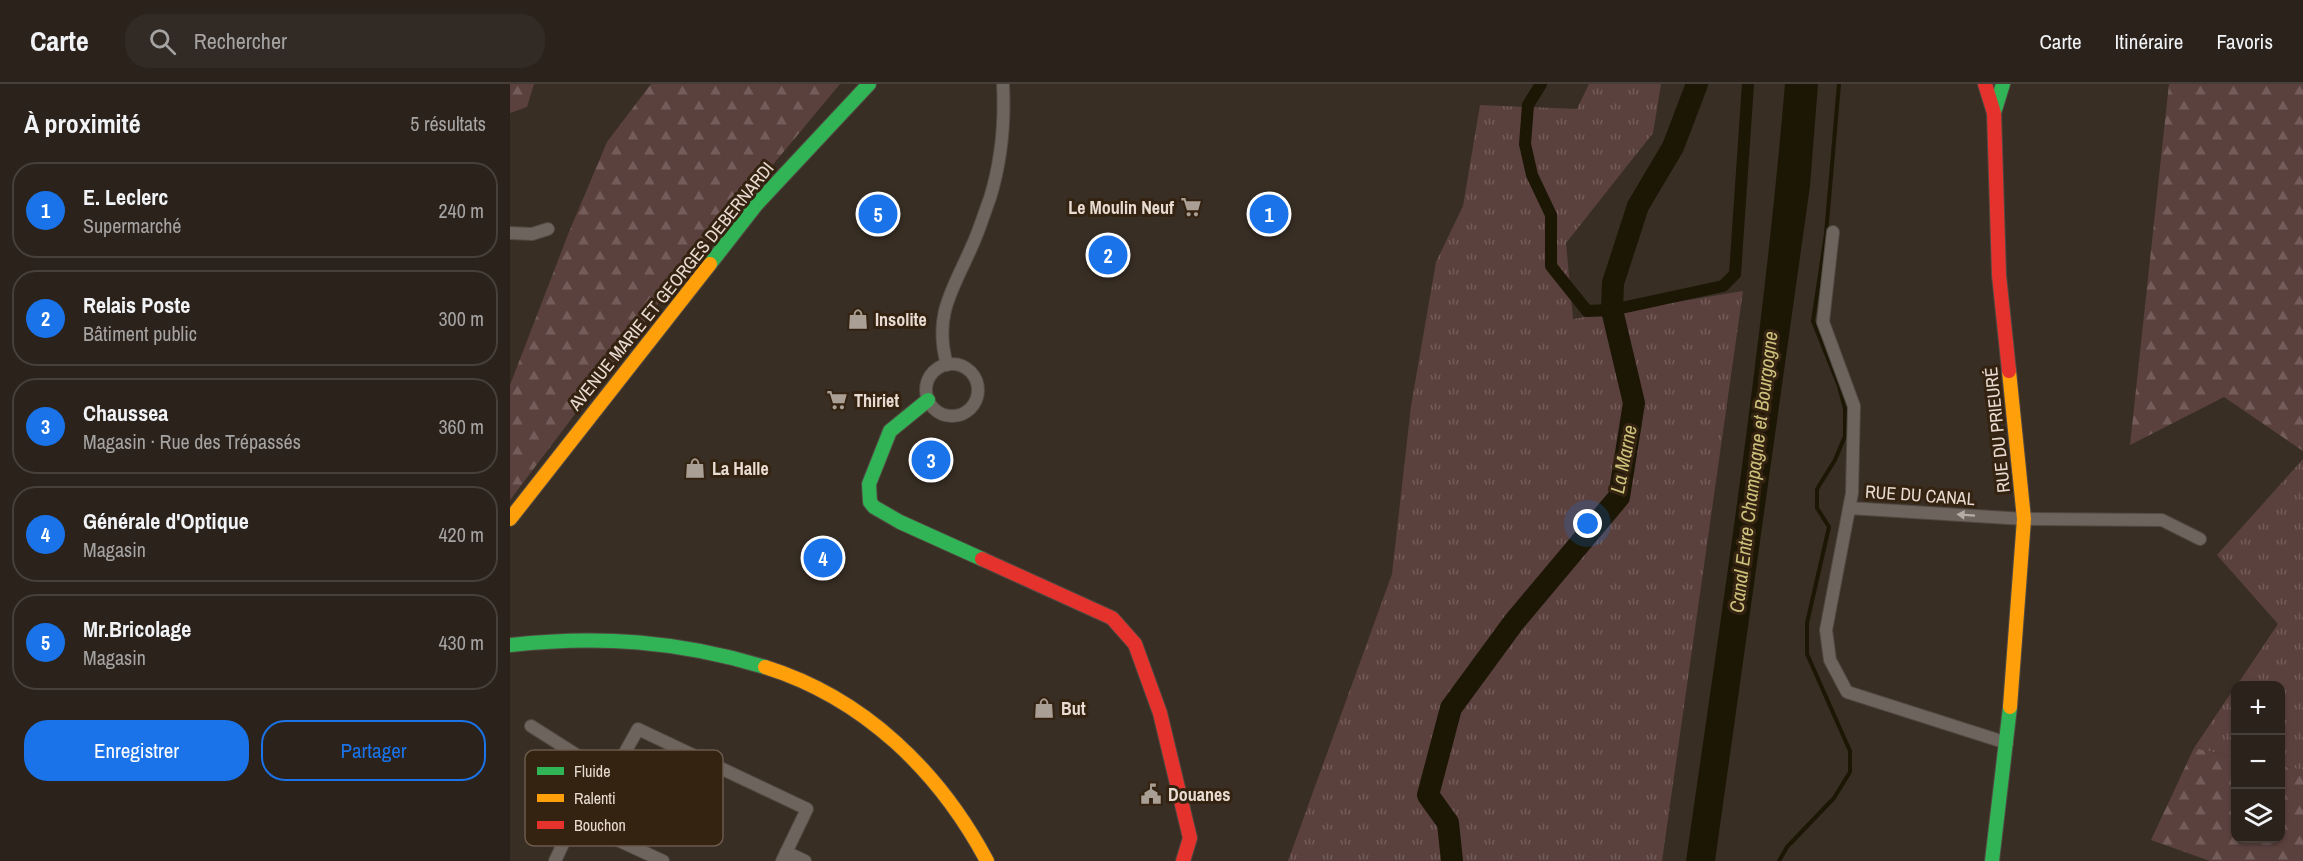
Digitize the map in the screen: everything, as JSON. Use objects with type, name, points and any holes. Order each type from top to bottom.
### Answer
[{"type":"street","name":"AVENUE MARIE ET GEORGES DEBERNARDI","points":[[510,519],[756,205],[869,84]]},
{"type":"street","points":[[947,365],[943,350],[943,319],[947,298],[972,246],[990,196],[1001,142],[1003,84]]},
{"type":"street","name":"RUE DU PRIEURÉ","points":[[1985,84],[1994,113],[1999,275],[2024,519],[2007,743],[1992,861]]},
{"type":"street","name":"RUE DU PRIEURÉ","points":[[1994,113],[2003,84]]},
{"type":"street","points":[[510,233],[532,234],[548,229]]},
{"type":"street","points":[[1833,232],[1823,322],[1854,406],[1852,493],[1826,630],[1830,660],[1847,692],[2007,743]]},
{"type":"street","points":[[947,365],[964,367],[970,372],[977,387],[974,403],[960,415],[941,414],[928,400],[926,389],[929,377],[940,367],[947,365]]},
{"type":"street","points":[[928,400],[890,431],[869,484],[870,502],[874,507],[900,522],[1112,618],[1135,644],[1160,713],[1190,838],[1184,861]]},
{"type":"street","name":"RUE DU CANAL","points":[[1849,508],[2024,519],[2162,520],[2200,539]]},
{"type":"street","points":[[510,645],[564,639],[648,642],[687,647],[728,657],[797,680],[852,709],[903,749],[950,799],[987,861]]},
{"type":"street","points":[[531,726],[569,750]]},
{"type":"street","points":[[625,750],[638,729],[682,750]]},
{"type":"street","points":[[723,769],[807,809],[784,856],[806,861]]},
{"type":"street","points":[[555,861],[562,846]]},
{"type":"street","points":[[630,846],[663,861]]},
{"type":"green space","points":[[510,84],[534,84],[527,107],[510,113]]},
{"type":"green space","points":[[651,84],[840,84],[668,291],[510,500],[510,385],[569,232],[607,142]]},
{"type":"green space","points":[[1589,84],[1661,84],[1653,133],[1566,243],[1573,319],[1743,291],[1662,861],[1288,861],[1392,574],[1411,406],[1436,262],[1463,206],[1480,105],[1577,109]]},
{"type":"green space","points":[[2169,84],[2303,84],[2303,451],[2224,397],[2130,445]]},
{"type":"green space","points":[[2303,459],[2303,770],[2285,767],[2285,681],[2240,681],[2278,624],[2217,555]]},
{"type":"green space","points":[[2231,693],[2231,756],[2194,748]]},
{"type":"green space","points":[[2194,748],[2231,756],[2231,843],[2285,843],[2285,767],[2303,770],[2303,861],[2210,861],[2151,840]]},
{"type":"water","name":"Canal Entre Champagne et Bourgogne","points":[[1785,84],[1818,84],[1810,186],[1715,861],[1686,861],[1754,376]]},
{"type":"waterway","points":[[1541,84],[1528,105],[1525,144],[1532,175],[1551,215],[1551,266],[1587,311],[1612,310],[1723,286],[1735,274],[1748,84]]},
{"type":"waterway","name":"La Marne","points":[[1452,861],[1448,823],[1428,795],[1451,708],[1514,622],[1619,497],[1634,403],[1612,310],[1613,283],[1638,206],[1673,147],[1697,84]]},
{"type":"waterway","points":[[1779,861],[1787,847],[1834,798],[1850,772],[1850,751],[1807,654],[1807,623],[1829,527],[1817,508],[1817,489],[1835,460],[1845,436],[1845,409],[1839,386],[1813,321],[1826,234],[1839,84]]},
{"type":"traffic: fast","points":[[710,264],[756,205],[869,84]]},
{"type":"traffic: fast","points":[[1994,113],[2003,84]]},
{"type":"traffic: fast","points":[[928,400],[890,431],[869,484],[870,502],[874,507],[900,522],[982,559]]},
{"type":"traffic: fast","points":[[510,645],[575,641],[639,642],[701,651],[765,667]]},
{"type":"traffic: fast","points":[[1992,861],[2010,707]]},
{"type":"traffic: slow","points":[[510,519],[710,264]]},
{"type":"traffic: slow","points":[[2009,371],[2024,519],[2010,707]]},
{"type":"traffic: slow","points":[[765,667],[835,698],[866,718],[895,742],[922,768],[946,797],[968,828],[987,861]]},
{"type":"traffic: jam","points":[[1985,84],[1994,113],[1999,275],[2009,371]]},
{"type":"traffic: jam","points":[[982,559],[1112,618],[1135,644],[1160,713],[1190,838],[1183,861]]},
{"type":"place","name":"Le Moulin Neuf","points":[[1191,207]]},
{"type":"place","name":"Mr.Bricolage","points":[[878,214]]},
{"type":"place","name":"E. Leclerc","points":[[1269,214]]},
{"type":"place","name":"Relais Poste","points":[[1108,255]]},
{"type":"place","name":"Insolite","points":[[858,319]]},
{"type":"place","name":"Thiriet","points":[[837,400]]},
{"type":"place","name":"Chaussea","points":[[931,460]]},
{"type":"place","name":"La Halle","points":[[695,468]]},
{"type":"place","name":"Générale d'Optique","points":[[823,558]]},
{"type":"place","name":"But","points":[[1044,708]]},
{"type":"place","name":"Douanes","points":[[1151,794]]}]
